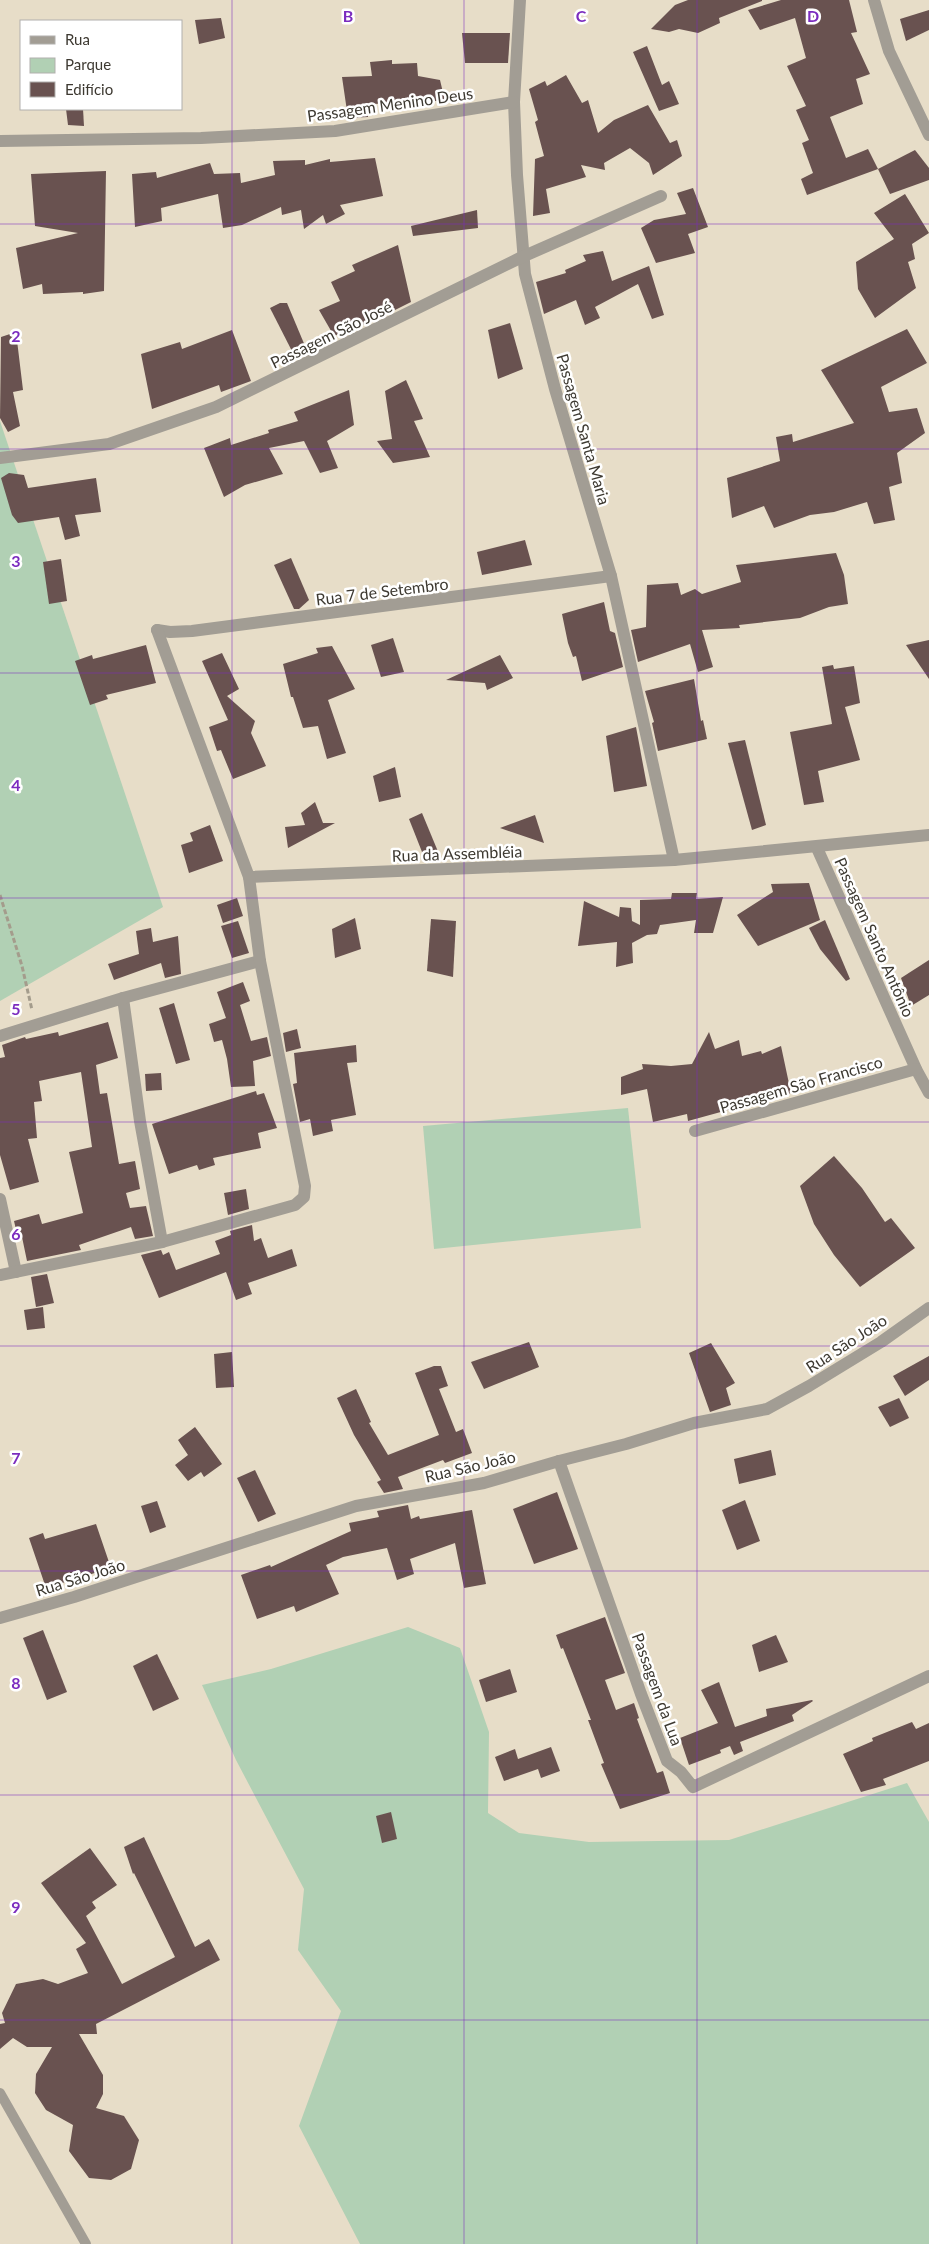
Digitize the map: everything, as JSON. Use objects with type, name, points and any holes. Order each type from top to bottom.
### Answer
[{"type":"street","name":"Passagem Santa Maria","points":[[520,0],[514,102],[522,257],[555,389],[611,576],[674,860]]},
{"type":"street","points":[[874,0],[890,51],[929,135]]},
{"type":"street","name":"Passagem Menino Deus","points":[[0,141],[201,138],[335,131],[514,102]]},
{"type":"street","name":"Passagem São José","points":[[0,458],[109,444],[216,408],[522,257],[662,196]]},
{"type":"street","name":"Rua 7 de Setembro","points":[[249,877],[157,630],[170,632],[192,631],[611,576]]},
{"type":"street","name":"Rua da Assembléia","points":[[249,877],[674,860],[817,848],[929,835]]},
{"type":"street","name":"Passagem Santo Antônio","points":[[817,848],[916,1069],[929,1093]]},
{"type":"street","points":[[0,1275],[162,1242],[295,1204],[304,1197],[305,1186],[260,961],[249,877]]},
{"type":"street","points":[[0,1036],[123,998],[260,961]]},
{"type":"street","points":[[123,998],[140,1121],[162,1242]]},
{"type":"street","name":"Passagem São Francisco","points":[[695,1131],[916,1069]]},
{"type":"street","points":[[0,1199],[16,1272]]},
{"type":"street","name":"Rua São João","points":[[0,1618],[74,1597],[356,1506],[484,1483],[626,1444],[694,1423],[767,1409],[841,1366],[929,1308]]},
{"type":"street","name":"Passagem da Lua","points":[[559,1461],[641,1694],[667,1761],[681,1772],[693,1786],[929,1676]]},
{"type":"lane","points":[[0,2092],[86,2244]]},
{"type":"path","points":[[0,895],[22,966],[35,1025]]},
{"type":"green space","points":[[0,421],[163,907],[0,1001]]},
{"type":"green space","points":[[628,1108],[641,1228],[434,1249],[423,1126]]},
{"type":"green space","points":[[408,1627],[460,1648],[489,1732],[488,1813],[519,1833],[589,1842],[729,1840],[907,1783],[929,1822],[929,2244],[360,2244],[299,2126],[341,2011],[298,1950],[304,1889],[236,1760],[202,1685],[271,1669]]},
{"type":"building","points":[[688,0],[762,1],[719,18],[720,23],[698,33],[679,29],[669,32],[651,29],[675,5]]},
{"type":"building","points":[[781,0],[849,0],[857,32],[851,33],[870,74],[856,79],[863,104],[830,117],[846,158],[868,149],[878,169],[807,195],[801,179],[813,173],[802,143],[809,140],[796,110],[806,106],[787,66],[806,58],[795,18],[760,30],[748,10]]},
{"type":"building","points":[[929,10],[929,30],[906,41],[900,19]]},
{"type":"building","points":[[221,18],[225,38],[199,44],[195,20]]},
{"type":"building","points":[[462,33],[510,33],[508,63],[465,63]]},
{"type":"building","points":[[647,46],[662,85],[669,81],[679,104],[659,111],[633,52]]},
{"type":"building","points":[[392,60],[392,64],[417,63],[418,76],[440,80],[445,101],[424,101],[425,98],[367,105],[368,117],[348,118],[342,77],[372,76],[370,62]]},
{"type":"building","points":[[566,75],[582,103],[588,100],[598,133],[614,120],[648,105],[670,143],[677,140],[682,156],[653,175],[649,163],[630,148],[604,163],[605,170],[581,165],[586,177],[546,189],[550,213],[533,216],[535,159],[544,156],[535,122],[538,120],[529,89],[545,81],[547,86]]},
{"type":"building","points":[[66,110],[83,110],[84,126],[68,125]]},
{"type":"building","points":[[915,150],[929,168],[929,180],[890,194],[878,169]]},
{"type":"building","points":[[375,158],[383,196],[340,205],[345,214],[326,224],[323,215],[304,229],[301,210],[282,215],[281,207],[242,225],[223,228],[218,194],[161,208],[162,221],[135,227],[132,174],[156,172],[157,178],[210,163],[214,174],[240,173],[241,183],[275,175],[273,161],[305,160],[305,165],[330,159],[330,162]]},
{"type":"building","points":[[106,171],[104,291],[83,294],[83,292],[43,294],[42,284],[23,289],[16,248],[78,233],[35,226],[31,174]]},
{"type":"building","points":[[693,188],[708,227],[688,234],[695,253],[656,263],[641,228],[654,220],[686,214],[677,193]]},
{"type":"building","points":[[905,194],[929,233],[912,244],[915,259],[908,262],[916,288],[875,318],[858,289],[856,262],[894,239],[874,213]]},
{"type":"building","points":[[477,210],[478,228],[413,236],[411,226]]},
{"type":"building","points":[[398,245],[411,302],[375,320],[334,336],[319,310],[340,301],[331,282],[355,271],[352,265]]},
{"type":"building","points":[[603,251],[612,281],[649,266],[664,315],[652,319],[638,284],[595,307],[600,318],[585,325],[576,300],[544,314],[536,282],[566,273],[565,270],[586,261],[583,255]]},
{"type":"building","points":[[280,303],[287,303],[308,353],[296,359],[270,308]]},
{"type":"building","points":[[510,323],[523,369],[498,379],[488,330]]},
{"type":"building","points":[[907,329],[927,363],[881,387],[889,412],[917,408],[925,433],[897,453],[902,483],[889,487],[895,520],[874,524],[867,502],[834,512],[810,515],[774,528],[764,506],[732,518],[727,478],[780,461],[776,437],[792,434],[793,442],[854,423],[821,370]]},
{"type":"building","points":[[232,330],[251,381],[221,392],[219,385],[152,409],[141,354],[180,342],[182,349]]},
{"type":"building","points":[[16,332],[23,390],[13,392],[20,426],[8,432],[0,418],[1,337]]},
{"type":"building","points":[[406,380],[423,419],[414,421],[430,457],[393,463],[377,441],[392,439],[385,391]]},
{"type":"building","points":[[349,390],[354,425],[327,441],[338,468],[320,473],[304,441],[269,448],[283,474],[245,485],[224,497],[204,448],[230,438],[231,445],[269,433],[268,430],[298,421],[294,412]]},
{"type":"building","points":[[9,473],[24,475],[28,488],[96,478],[101,512],[75,515],[80,536],[65,540],[59,517],[18,523],[12,515],[1,478]]},
{"type":"building","points":[[525,540],[532,565],[482,575],[477,552]]},
{"type":"building","points":[[836,553],[844,575],[848,604],[829,607],[800,618],[739,625],[740,628],[702,630],[713,667],[698,672],[690,644],[638,662],[631,630],[646,627],[647,585],[678,583],[681,595],[695,589],[702,594],[741,582],[736,565]]},
{"type":"building","points":[[291,558],[309,600],[299,609],[294,609],[274,565]]},
{"type":"building","points":[[61,559],[67,601],[49,604],[43,562]]},
{"type":"building","points":[[604,602],[610,631],[615,633],[623,667],[582,681],[576,656],[573,657],[568,643],[562,614]]},
{"type":"building","points":[[393,638],[404,672],[381,677],[371,645]]},
{"type":"building","points":[[929,640],[929,679],[906,645]]},
{"type":"building","points":[[146,645],[156,683],[106,695],[108,699],[90,705],[75,661],[92,655],[93,659]]},
{"type":"building","points":[[332,646],[355,689],[328,700],[346,753],[327,759],[318,726],[303,728],[293,697],[291,697],[283,664],[318,653],[316,648]]},
{"type":"building","points":[[222,653],[239,689],[227,696],[255,721],[251,733],[266,766],[233,779],[221,750],[217,751],[209,727],[228,720],[202,661]]},
{"type":"building","points":[[500,655],[513,678],[487,690],[485,683],[446,680]]},
{"type":"building","points":[[833,665],[834,669],[854,666],[860,703],[845,707],[860,760],[818,771],[824,802],[804,805],[790,732],[832,724],[822,667]]},
{"type":"building","points":[[694,679],[701,721],[703,720],[707,739],[658,751],[652,723],[654,722],[645,691]]},
{"type":"building","points":[[636,727],[647,786],[614,792],[606,736]]},
{"type":"building","points":[[745,740],[766,825],[752,830],[728,743]]},
{"type":"building","points":[[395,767],[401,797],[379,802],[373,776]]},
{"type":"building","points":[[315,802],[323,823],[335,823],[288,848],[285,827],[305,825],[301,813]]},
{"type":"building","points":[[422,813],[439,854],[431,862],[426,862],[409,819]]},
{"type":"building","points":[[535,815],[544,843],[500,828]]},
{"type":"building","points":[[210,825],[223,861],[189,873],[181,845],[193,841],[190,833]]},
{"type":"building","points":[[809,883],[820,920],[758,946],[737,915],[773,892],[771,884]]},
{"type":"building","points":[[672,893],[697,893],[696,899],[723,897],[713,933],[694,933],[696,920],[660,925],[657,934],[647,935],[632,943],[633,963],[616,967],[617,942],[578,946],[584,901],[619,917],[620,907],[631,908],[632,921],[640,925],[640,900],[671,899]]},
{"type":"building","points":[[237,898],[243,916],[223,923],[217,905]]},
{"type":"building","points":[[355,918],[361,949],[335,958],[332,929]]},
{"type":"building","points":[[431,919],[456,921],[453,977],[427,971]]},
{"type":"building","points":[[825,920],[850,979],[846,981],[820,949],[809,928]]},
{"type":"building","points":[[238,921],[249,953],[232,958],[221,926]]},
{"type":"building","points":[[151,928],[153,942],[178,936],[181,974],[165,978],[161,963],[114,980],[108,964],[139,954],[136,931]]},
{"type":"building","points":[[929,960],[929,995],[911,1006],[901,978]]},
{"type":"building","points":[[243,982],[250,1001],[240,1005],[251,1041],[267,1037],[271,1056],[253,1061],[255,1086],[231,1087],[222,1040],[214,1042],[209,1024],[226,1018],[217,992]]},
{"type":"building","points":[[174,1003],[190,1060],[176,1064],[159,1008]]},
{"type":"building","points":[[108,1022],[118,1058],[96,1065],[100,1094],[107,1093],[119,1164],[135,1161],[140,1189],[126,1193],[130,1208],[146,1206],[153,1236],[135,1239],[131,1227],[79,1245],[81,1250],[27,1261],[22,1237],[18,1238],[14,1221],[39,1214],[42,1224],[83,1213],[69,1152],[92,1147],[81,1072],[39,1081],[42,1101],[34,1102],[37,1138],[28,1139],[39,1182],[10,1190],[0,1155],[0,1058],[5,1057],[2,1045],[25,1037],[26,1039],[58,1032],[59,1036]]},
{"type":"building","points":[[297,1029],[301,1048],[286,1052],[283,1033]]},
{"type":"building","points":[[709,1032],[715,1049],[739,1040],[742,1056],[761,1051],[762,1054],[781,1046],[791,1093],[758,1104],[757,1102],[688,1121],[687,1114],[653,1122],[647,1089],[621,1095],[621,1077],[643,1069],[642,1064],[671,1066],[692,1064]]},
{"type":"building","points":[[356,1045],[357,1062],[347,1063],[356,1115],[331,1120],[333,1131],[313,1136],[310,1119],[300,1122],[293,1084],[297,1083],[294,1053]]},
{"type":"building","points":[[161,1073],[162,1090],[146,1091],[145,1074]]},
{"type":"building","points":[[256,1091],[257,1095],[264,1093],[277,1128],[258,1133],[261,1148],[213,1158],[215,1165],[199,1170],[197,1165],[169,1174],[152,1124]]},
{"type":"building","points":[[834,1156],[862,1188],[885,1222],[891,1218],[915,1248],[860,1287],[834,1255],[814,1224],[800,1186]]},
{"type":"building","points":[[246,1189],[249,1209],[228,1215],[224,1193]]},
{"type":"building","points":[[252,1225],[254,1241],[261,1238],[268,1258],[292,1249],[297,1266],[248,1283],[252,1294],[236,1300],[226,1272],[159,1298],[141,1255],[161,1250],[163,1255],[169,1252],[176,1270],[220,1254],[215,1241],[231,1235],[230,1231]]},
{"type":"building","points":[[47,1274],[54,1303],[36,1307],[31,1277]]},
{"type":"building","points":[[43,1307],[45,1328],[27,1330],[24,1310]]},
{"type":"building","points":[[529,1342],[539,1367],[484,1389],[471,1362]]},
{"type":"building","points":[[711,1343],[735,1383],[726,1388],[731,1405],[710,1412],[689,1353]]},
{"type":"building","points":[[232,1352],[234,1387],[216,1388],[214,1354]]},
{"type":"building","points":[[929,1356],[929,1380],[905,1396],[893,1376]]},
{"type":"building","points":[[434,1366],[441,1366],[448,1386],[439,1389],[456,1432],[463,1429],[472,1453],[445,1463],[443,1460],[398,1477],[403,1489],[384,1493],[377,1482],[381,1480],[354,1435],[337,1398],[356,1389],[371,1422],[369,1423],[388,1455],[439,1435],[415,1373]]},
{"type":"building","points":[[899,1398],[909,1418],[890,1427],[878,1407]]},
{"type":"building","points":[[195,1427],[222,1464],[204,1477],[201,1472],[188,1481],[175,1465],[188,1455],[178,1440]]},
{"type":"building","points":[[771,1450],[776,1475],[739,1484],[734,1459]]},
{"type":"building","points":[[255,1470],[276,1514],[258,1522],[237,1478]]},
{"type":"building","points":[[557,1492],[578,1549],[534,1564],[513,1509]]},
{"type":"building","points":[[745,1500],[760,1541],[737,1550],[722,1510]]},
{"type":"building","points":[[157,1501],[166,1527],[150,1533],[141,1506]]},
{"type":"building","points":[[408,1505],[411,1519],[419,1516],[420,1519],[472,1510],[486,1584],[464,1588],[455,1543],[410,1559],[414,1574],[397,1580],[387,1548],[343,1557],[326,1565],[339,1594],[296,1612],[294,1606],[257,1619],[241,1575],[270,1565],[271,1567],[351,1531],[349,1523],[379,1517],[377,1511]]},
{"type":"building","points":[[96,1524],[111,1568],[46,1588],[29,1538],[43,1533],[45,1539]]},
{"type":"building","points":[[605,1617],[625,1673],[605,1680],[616,1710],[634,1703],[639,1718],[637,1719],[657,1773],[663,1771],[670,1793],[620,1809],[601,1764],[604,1763],[588,1720],[591,1720],[563,1648],[561,1649],[556,1635]]},
{"type":"building","points":[[43,1630],[67,1692],[47,1700],[23,1638]]},
{"type":"building","points":[[776,1635],[788,1662],[759,1672],[752,1645]]},
{"type":"building","points":[[157,1654],[179,1699],[153,1711],[133,1666]]},
{"type":"building","points":[[510,1669],[517,1692],[486,1702],[479,1680]]},
{"type":"building","points":[[719,1682],[735,1727],[767,1716],[766,1709],[813,1701],[792,1715],[794,1721],[740,1742],[743,1751],[734,1755],[730,1746],[720,1750],[721,1753],[689,1765],[680,1738],[718,1723],[701,1690]]},
{"type":"building","points":[[912,1722],[916,1729],[929,1723],[929,1761],[883,1779],[886,1785],[861,1792],[843,1754],[873,1741],[872,1738]]},
{"type":"building","points":[[551,1747],[560,1771],[541,1778],[538,1769],[504,1781],[495,1757],[515,1749],[518,1759]]},
{"type":"building","points":[[391,1812],[397,1839],[382,1843],[376,1816]]},
{"type":"building","points":[[144,1837],[195,1947],[209,1939],[220,1960],[96,2024],[97,2034],[79,2034],[103,2075],[103,2094],[96,2108],[124,2116],[139,2140],[131,2169],[111,2180],[89,2178],[69,2151],[73,2125],[46,2110],[35,2093],[36,2074],[52,2047],[27,2047],[13,2038],[0,2049],[0,2024],[5,2023],[2,2013],[16,1984],[43,1979],[58,1984],[88,1973],[76,1949],[86,1943],[41,1883],[90,1848],[117,1885],[92,1902],[96,1908],[86,1916],[122,1984],[175,1957],[133,1874],[124,1847]]}]
